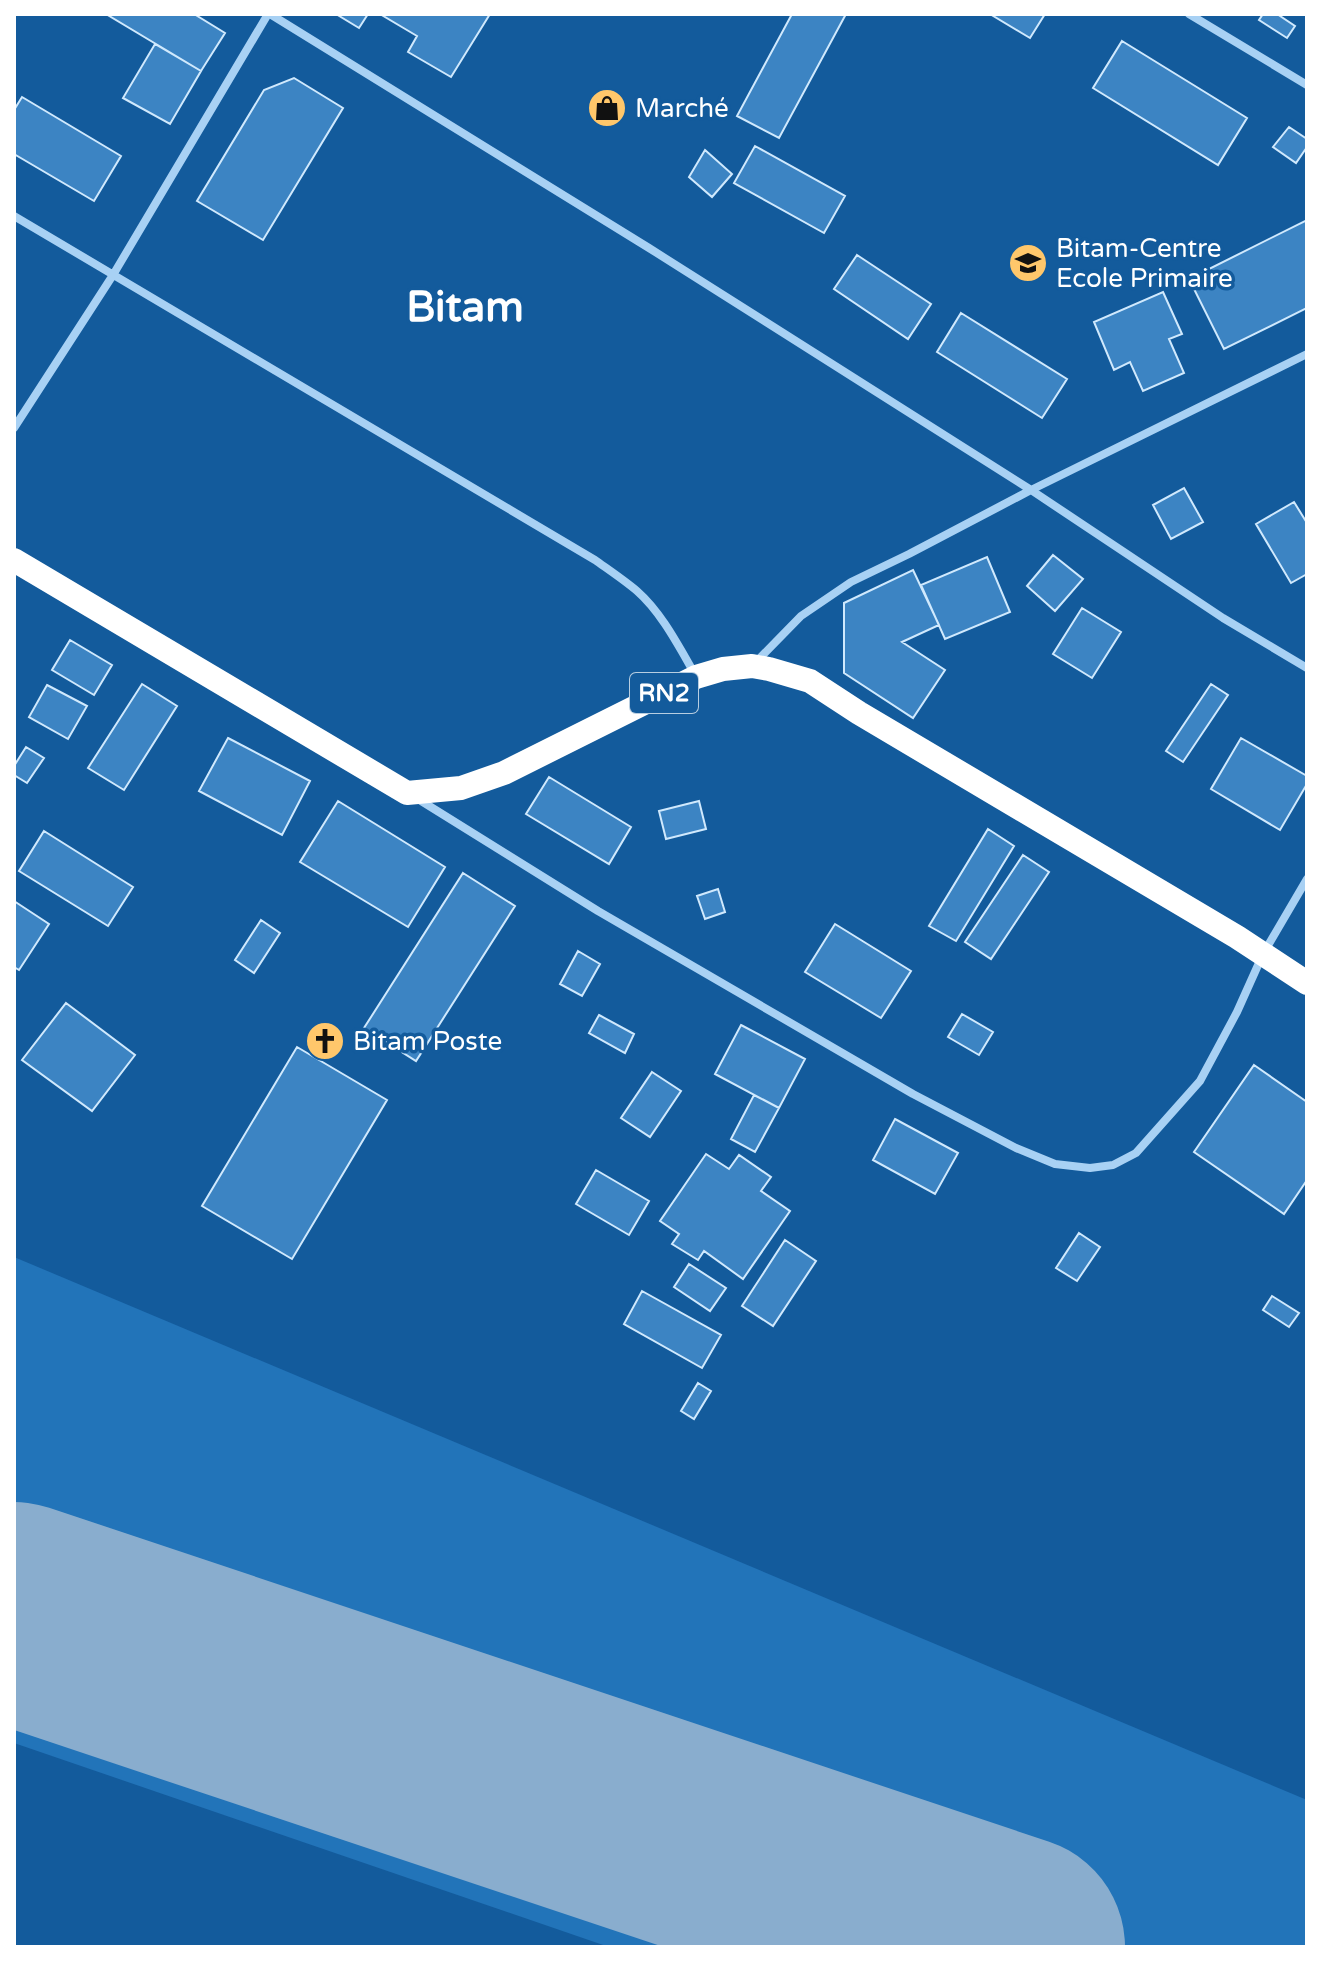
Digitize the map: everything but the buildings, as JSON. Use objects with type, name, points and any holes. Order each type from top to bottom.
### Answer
[{"type":"highway","points":[[14,560],[407,793]]},
{"type":"highway","name":"RN2","points":[[407,793],[461,788],[504,773],[696,677],[723,669],[752,666],[769,669],[810,681],[1307,983]]},
{"type":"street","points":[[14,428],[113,275],[269,14],[662,256],[1031,490],[1223,618],[1307,668]]},
{"type":"street","points":[[1189,14],[1307,85]]},
{"type":"street","points":[[14,216],[595,560],[638,592],[674,638],[696,677]]},
{"type":"street","points":[[752,666],[801,616],[851,582],[1307,354]]},
{"type":"street","points":[[407,793],[598,911],[886,1078],[1016,1148],[1055,1164],[1090,1168],[1113,1165],[1136,1153],[1200,1081],[1237,1012],[1263,954],[1307,879]]},
{"type":"shaded area","points":[[14,1257],[1307,1800],[1307,1947],[609,1947],[14,1743]]},
{"type":"runway","points":[[14,1613],[1014,1947]]},
{"type":"place","name":"Marché","points":[[607,108]]},
{"type":"place","name":"Bitam-Centre Ecole Primaire","points":[[1028,263]]},
{"type":"place","name":"Bitam Poste","points":[[325,1041]]},
{"type":"district","name":"Bitam","points":[[465,306]]}]
